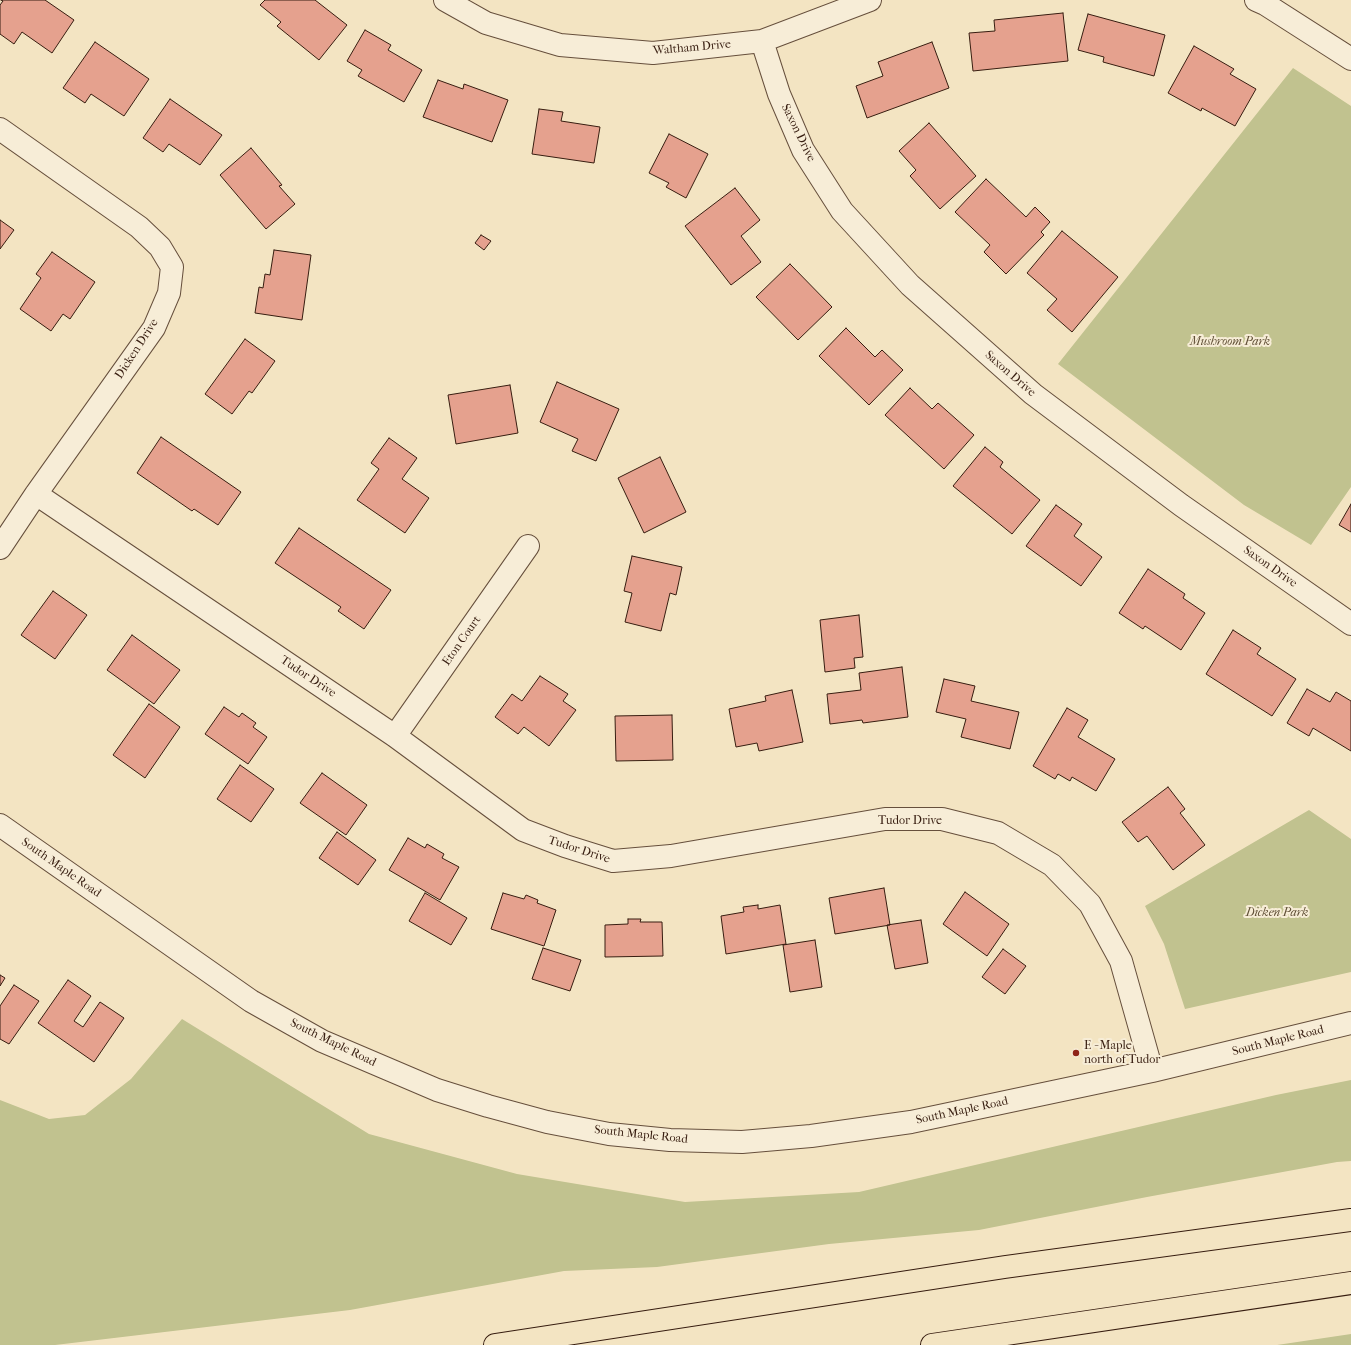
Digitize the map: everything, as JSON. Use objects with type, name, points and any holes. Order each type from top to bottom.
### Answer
[{"type":"highway","points":[[495,1345],[1005,1267],[1351,1220]]},
{"type":"highway","points":[[932,1345],[1351,1283]]},
{"type":"street","name":"Waltham Drive","points":[[444,0],[486,22],[560,45],[653,53],[762,41],[870,0]]},
{"type":"street","points":[[1256,0],[1265,4],[1351,59]]},
{"type":"street","name":"Saxon Drive","points":[[762,41],[779,94],[803,150],[842,211],[910,285],[1033,394],[1181,505],[1351,624]]},
{"type":"street","name":"Dicken Drive","points":[[0,129],[139,227],[160,246],[172,267],[169,293],[154,328],[36,494],[0,548]]},
{"type":"street","name":"Tudor Drive","points":[[36,494],[395,736],[523,830],[565,846],[613,862],[671,856],[885,819],[942,819],[998,833],[1052,866],[1090,904],[1121,961],[1152,1072]]},
{"type":"street","name":"Eton Court","points":[[395,736],[528,546]]},
{"type":"street","name":"South Maple Road","points":[[0,825],[251,1001],[322,1041],[437,1090],[547,1122],[609,1134],[670,1140],[742,1142],[811,1136],[912,1122],[1152,1072],[1351,1023]]},
{"type":"green space","name":"Mushroom Park","points":[[1293,68],[1351,106],[1351,487],[1311,545],[1244,505],[1058,364]]},
{"type":"green space","name":"Dicken Park","points":[[1309,810],[1351,839],[1351,972],[1185,1009],[1164,944],[1145,906]]},
{"type":"green space","points":[[182,1019],[369,1134],[517,1174],[685,1202],[859,1192],[1276,1095],[1351,1080],[1351,1161],[1337,1162],[1147,1197],[979,1230],[829,1244],[657,1267],[564,1271],[350,1310],[55,1345],[0,1345],[0,1100],[49,1119],[85,1115],[131,1079]]},
{"type":"green space","points":[[1351,1334],[1351,1345],[1277,1345]]},
{"type":"building","points":[[1,0],[45,0],[74,20],[52,53],[22,32],[14,44],[0,34],[0,5],[3,1]]},
{"type":"building","points":[[265,0],[315,0],[347,25],[319,60],[277,26],[281,22],[260,5]]},
{"type":"building","points":[[1063,13],[1068,61],[973,71],[969,33],[995,31],[994,20]]},
{"type":"building","points":[[1088,14],[1165,35],[1154,76],[1103,62],[1104,57],[1078,50]]},
{"type":"building","points":[[365,30],[391,45],[388,50],[422,70],[404,102],[358,76],[362,70],[347,61]]},
{"type":"building","points":[[95,42],[149,79],[124,116],[91,94],[85,103],[63,88]]},
{"type":"building","points":[[932,42],[949,88],[867,118],[856,86],[883,76],[878,62]]},
{"type":"building","points":[[1194,46],[1234,69],[1230,74],[1256,89],[1235,126],[1202,108],[1201,111],[1168,93]]},
{"type":"building","points":[[438,80],[463,89],[464,84],[508,100],[492,142],[423,117]]},
{"type":"building","points":[[170,99],[222,135],[200,165],[169,144],[163,152],[143,138]]},
{"type":"building","points":[[539,109],[563,112],[561,121],[600,127],[594,163],[532,154]]},
{"type":"building","points":[[929,123],[976,176],[940,209],[910,176],[916,170],[899,151]]},
{"type":"building","points":[[669,134],[708,154],[686,198],[666,187],[669,183],[649,173]]},
{"type":"building","points":[[251,148],[282,185],[279,186],[295,204],[266,229],[220,175]]},
{"type":"building","points":[[986,179],[1026,217],[1035,207],[1050,222],[1041,232],[1044,235],[1006,274],[984,252],[990,245],[955,212]]},
{"type":"building","points":[[735,188],[760,220],[741,236],[761,262],[731,285],[685,226]]},
{"type":"building","points":[[0,220],[14,230],[0,249]]},
{"type":"building","points":[[1062,231],[1118,277],[1072,332],[1047,310],[1057,299],[1027,273]]},
{"type":"building","points":[[481,235],[491,241],[484,250],[475,243]]},
{"type":"building","points":[[274,250],[311,255],[302,320],[255,313],[259,287],[263,288],[265,274],[270,275]]},
{"type":"building","points":[[52,252],[95,282],[70,319],[63,314],[51,331],[20,309],[41,278],[36,274]]},
{"type":"building","points":[[790,264],[832,307],[798,340],[756,297]]},
{"type":"building","points":[[846,328],[875,357],[882,350],[903,370],[869,405],[819,356]]},
{"type":"building","points":[[245,339],[275,361],[252,393],[249,391],[232,414],[205,394]]},
{"type":"building","points":[[557,382],[619,409],[596,461],[572,451],[578,439],[540,422]]},
{"type":"building","points":[[510,385],[518,433],[456,444],[448,395]]},
{"type":"building","points":[[910,388],[932,409],[938,403],[974,435],[944,469],[885,415]]},
{"type":"building","points":[[161,437],[241,492],[218,525],[194,509],[192,511],[137,473]]},
{"type":"building","points":[[389,438],[417,458],[402,479],[429,498],[405,533],[357,500],[379,469],[371,463]]},
{"type":"building","points":[[985,447],[1003,462],[1000,467],[1040,500],[1012,534],[953,486]]},
{"type":"building","points":[[660,457],[686,512],[644,533],[618,478]]},
{"type":"building","points":[[1351,504],[1351,532],[1339,525]]},
{"type":"building","points":[[1056,505],[1082,524],[1074,536],[1102,557],[1081,586],[1026,546]]},
{"type":"building","points":[[299,528],[391,590],[364,629],[338,611],[341,607],[275,563]]},
{"type":"building","points":[[632,556],[682,567],[676,595],[670,593],[661,631],[625,622],[632,593],[624,591]]},
{"type":"building","points":[[1148,569],[1185,594],[1183,598],[1205,613],[1181,650],[1145,626],[1143,629],[1119,613]]},
{"type":"building","points":[[53,591],[87,615],[55,659],[21,635]]},
{"type":"building","points":[[859,615],[863,657],[854,658],[855,668],[825,672],[820,620]]},
{"type":"building","points":[[1233,630],[1261,648],[1257,654],[1296,679],[1272,716],[1206,674]]},
{"type":"building","points":[[132,635],[180,670],[154,704],[107,670]]},
{"type":"building","points":[[902,667],[908,717],[863,723],[862,720],[830,724],[827,694],[861,690],[859,673]]},
{"type":"building","points":[[540,676],[568,694],[563,701],[576,710],[549,746],[524,727],[518,734],[495,717],[512,694],[522,701]]},
{"type":"building","points":[[944,679],[975,686],[971,701],[1019,712],[1010,749],[961,737],[966,719],[936,712]]},
{"type":"building","points":[[1307,689],[1330,702],[1336,692],[1351,701],[1351,751],[1313,728],[1309,736],[1287,723]]},
{"type":"building","points":[[792,690],[803,742],[759,751],[757,743],[736,747],[729,709],[766,701],[765,696]]},
{"type":"building","points":[[149,704],[180,727],[145,778],[113,755]]},
{"type":"building","points":[[224,707],[239,717],[242,713],[256,723],[253,727],[267,737],[248,764],[205,734]]},
{"type":"building","points":[[1067,708],[1088,720],[1078,737],[1115,759],[1096,791],[1072,777],[1070,781],[1058,774],[1055,779],[1033,766]]},
{"type":"building","points":[[672,715],[673,760],[616,761],[615,716]]},
{"type":"building","points":[[240,765],[274,789],[251,822],[217,799]]},
{"type":"building","points":[[322,773],[367,805],[346,835],[300,803]]},
{"type":"building","points":[[1168,787],[1185,809],[1180,813],[1205,845],[1173,870],[1147,836],[1138,842],[1122,822]]},
{"type":"building","points":[[337,832],[376,860],[358,885],[319,858]]},
{"type":"building","points":[[408,838],[425,848],[427,844],[444,854],[442,858],[459,867],[440,900],[389,870]]},
{"type":"building","points":[[884,888],[890,925],[835,934],[829,898]]},
{"type":"building","points":[[965,892],[1009,924],[987,956],[943,924]]},
{"type":"building","points":[[425,893],[467,918],[451,945],[409,921]]},
{"type":"building","points":[[503,893],[524,899],[526,895],[538,900],[537,903],[556,910],[544,946],[491,929]]},
{"type":"building","points":[[758,905],[758,909],[780,905],[786,944],[726,954],[721,916],[744,912],[743,907]]},
{"type":"building","points":[[628,919],[641,919],[640,922],[662,922],[663,956],[605,957],[605,925],[628,924]]},
{"type":"building","points":[[921,920],[928,963],[895,969],[887,925]]},
{"type":"building","points":[[815,940],[822,987],[790,992],[783,945]]},
{"type":"building","points":[[543,948],[581,960],[570,991],[532,979]]},
{"type":"building","points":[[1003,949],[1026,966],[1005,994],[982,977]]},
{"type":"building","points":[[0,975],[5,978],[0,986]]},
{"type":"building","points":[[68,980],[91,996],[74,1021],[83,1027],[100,1002],[124,1018],[94,1062],[38,1023]]},
{"type":"building","points":[[14,985],[39,1001],[9,1044],[0,1039],[0,1006]]},
{"type":"place","name":"E - Maple north of Tudor","points":[[1076,1053]]}]
